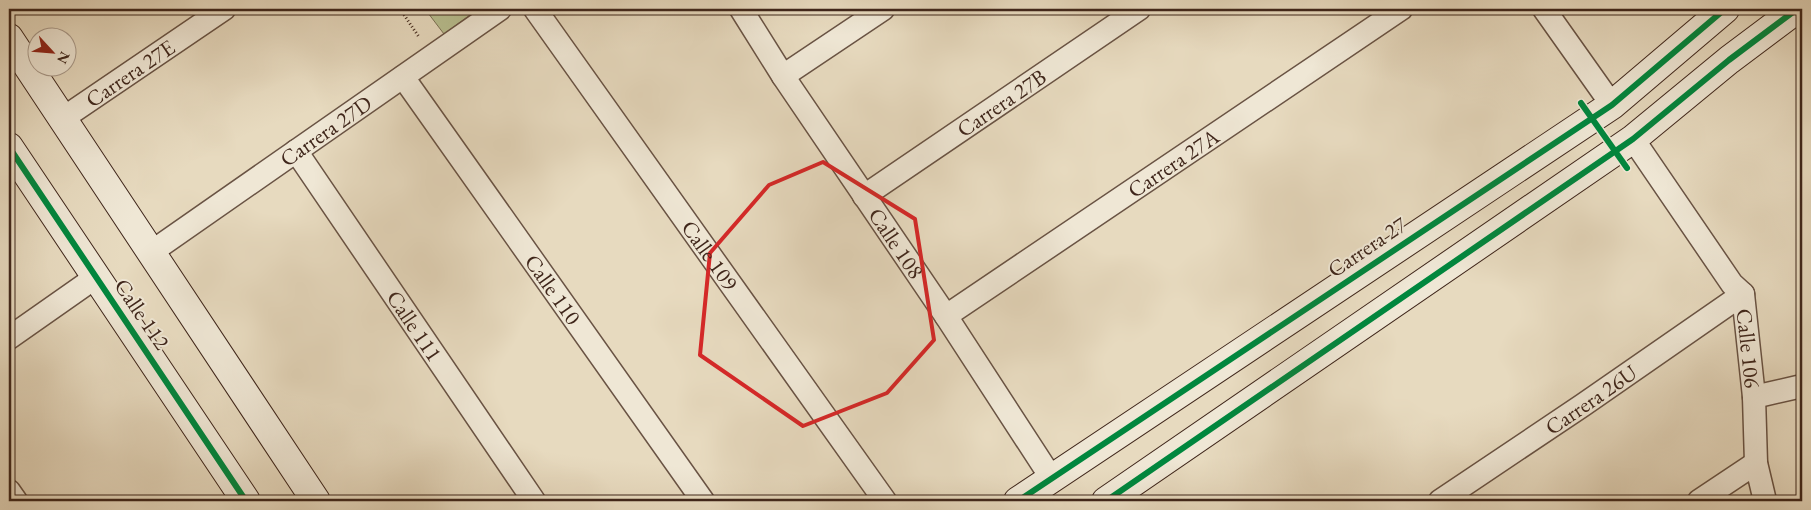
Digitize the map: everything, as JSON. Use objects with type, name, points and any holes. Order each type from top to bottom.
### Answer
[{"type":"main road","name":"Carrera 27","points":[[1018,501],[1612,105],[1726,9]]},
{"type":"main road","points":[[1106,501],[1633,139],[1729,60],[1797,9]]},
{"type":"main road","name":"Calle 112","points":[[9,38],[316,501]]},
{"type":"main road","name":"Calle 112","points":[[10,152],[246,501]]},
{"type":"street","name":"Carrera 27E","points":[[62,119],[224,9]]},
{"type":"street","name":"Carrera 27D","points":[[150,253],[500,9]]},
{"type":"street","name":"Calle 109","points":[[535,9],[885,501]]},
{"type":"street","name":"Calle 108","points":[[741,9],[783,76],[946,316],[1052,479]]},
{"type":"street","points":[[783,76],[883,9]]},
{"type":"street","name":"Carrera 27B","points":[[864,196],[1139,9]]},
{"type":"street","name":"Carrera 27A","points":[[946,316],[1400,9]]},
{"type":"street","points":[[1544,9],[1612,105]]},
{"type":"street","name":"Calle 110","points":[[403,76],[703,501]]},
{"type":"street","name":"Calle 106","points":[[1633,139],[1732,284],[1743,294],[1754,397],[1756,463],[1765,501]]},
{"type":"street","name":"Calle 111","points":[[296,151],[534,501]]},
{"type":"street","points":[[9,338],[96,277]]},
{"type":"street","name":"Carrera 26U","points":[[1440,501],[1743,294]]},
{"type":"street","points":[[1754,397],[1802,386]]},
{"type":"street","points":[[1699,501],[1756,463]]},
{"type":"street","points":[[9,491],[16,501]]},
{"type":"path","points":[[400,9],[432,56]]},
{"type":"highlighted area","points":[[823,162],[915,219],[934,340],[887,393],[803,426],[700,355],[710,253],[769,185]]},
{"type":"green space","points":[[425,9],[478,9],[444,34]]},
{"type":"cycle path","points":[[1018,501],[1612,105],[1725,9]]},
{"type":"cycle path","points":[[1106,501],[1633,139],[1729,60],[1797,9]]},
{"type":"cycle path","points":[[1581,103],[1627,168]]},
{"type":"cycle path","points":[[9,147],[246,501]]}]
